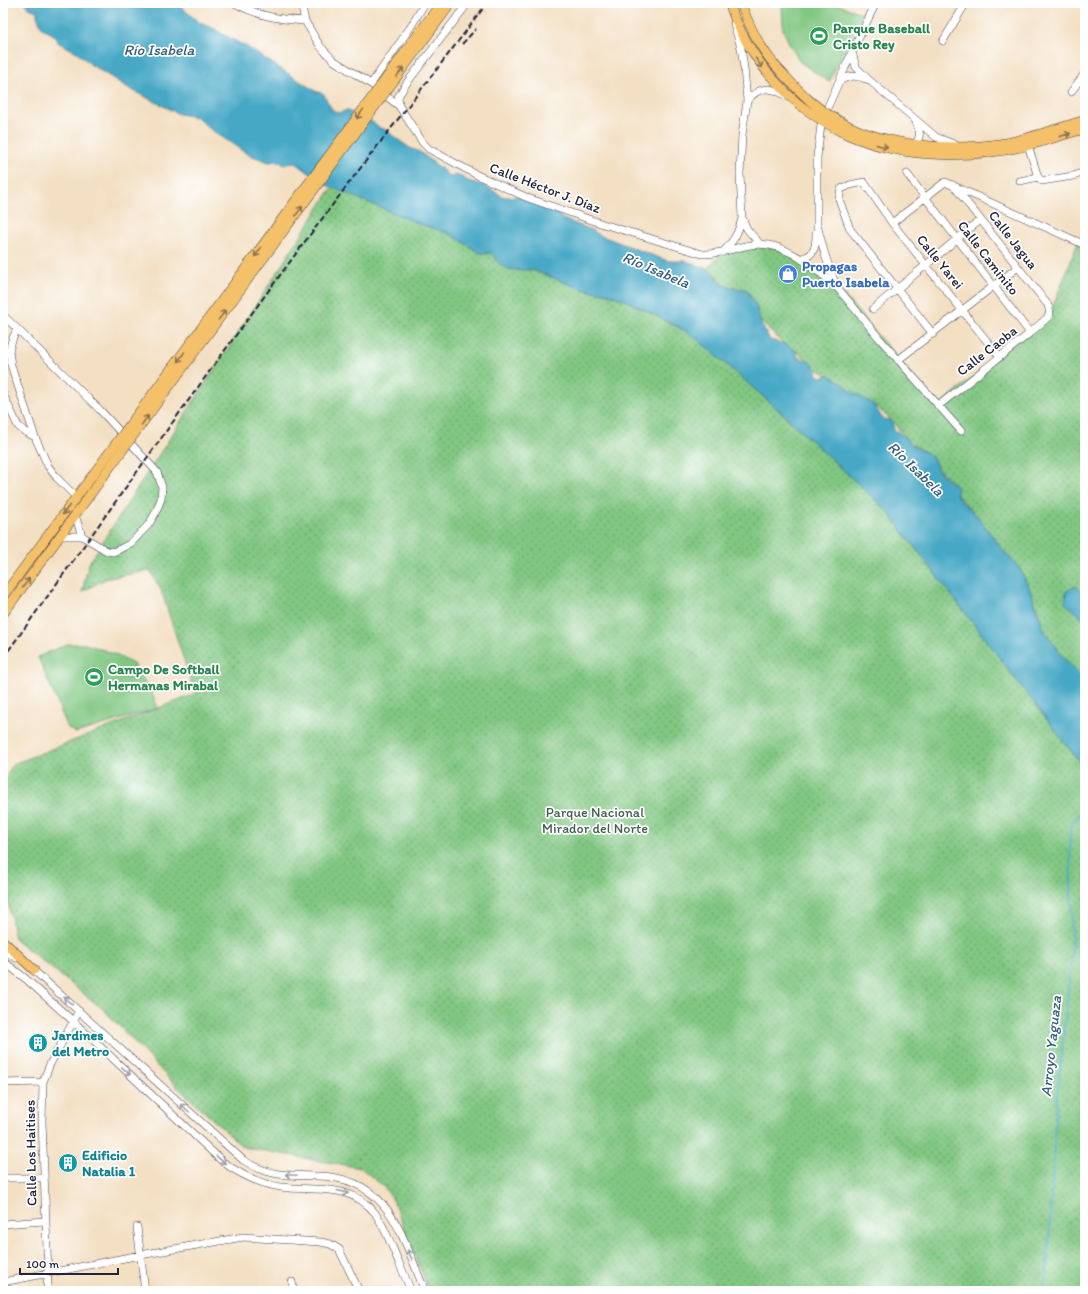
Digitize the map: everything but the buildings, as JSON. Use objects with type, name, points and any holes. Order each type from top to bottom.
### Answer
[{"type":"main road","points":[[3,614],[75,515],[110,460],[441,3]]},
{"type":"main road","points":[[3,596],[76,497],[110,460],[451,3]]},
{"type":"main road","points":[[729,3],[745,40],[773,80],[798,103],[821,120],[889,140],[914,144],[960,146],[983,146],[1007,143],[1085,120]]},
{"type":"main road","points":[[741,3],[750,29],[758,44],[779,71],[809,100],[856,138],[882,146],[911,152],[934,154],[990,152],[1028,146],[1085,129]]},
{"type":"main road","points":[[3,941],[34,970]]},
{"type":"street","points":[[234,3],[250,12],[271,18],[305,21]]},
{"type":"street","name":"Calle Héctor J. Díaz","points":[[301,3],[305,21],[320,46],[333,60],[371,84],[399,106],[423,143],[429,149],[490,181],[528,198],[603,224],[702,254],[713,254],[759,243],[781,248],[802,258],[836,286]]},
{"type":"street","points":[[371,84],[406,34],[425,3]]},
{"type":"street","points":[[399,106],[398,97],[406,84],[468,3]]},
{"type":"street","points":[[723,252],[739,232],[742,218],[740,166],[742,135],[747,101],[741,48],[729,3]]},
{"type":"street","points":[[802,258],[808,257],[816,246],[817,157],[821,125],[852,52],[876,3]]},
{"type":"street","points":[[943,41],[966,3]]},
{"type":"street","points":[[852,52],[856,67],[869,80],[936,137],[960,146]]},
{"type":"street","points":[[1072,92],[1085,73]]},
{"type":"street","points":[[840,81],[854,75],[869,80]]},
{"type":"street","points":[[747,101],[752,94],[769,88],[778,91],[798,103]]},
{"type":"street","points":[[914,118],[920,133],[918,140],[914,144]]},
{"type":"street","points":[[1028,146],[1038,177],[1042,181],[1072,176],[1085,172]]},
{"type":"street","name":"Calle Caminito","points":[[907,174],[1030,333]]},
{"type":"street","points":[[1020,181],[1038,177]]},
{"type":"street","name":"Calle Yarei","points":[[897,288],[850,229],[839,199],[841,189],[850,185],[864,182],[892,223],[999,356]]},
{"type":"street","points":[[892,223],[926,198],[949,184],[1085,245]]},
{"type":"street","name":"Calle Jagua","points":[[949,184],[1048,305],[1050,314]]},
{"type":"street","points":[[742,218],[747,229],[759,243]]},
{"type":"street","points":[[873,309],[925,264],[980,220]]},
{"type":"street","points":[[817,225],[825,255],[836,286],[898,360],[961,431]]},
{"type":"street","points":[[898,360],[1018,267]]},
{"type":"street","points":[[897,288],[933,334]]},
{"type":"street","name":"Calle Caoba","points":[[938,406],[999,356],[1030,333],[1050,314]]},
{"type":"street","points":[[3,315],[100,410],[157,472],[162,487],[161,499],[149,524],[131,543],[113,552],[106,551],[82,536],[60,536]]},
{"type":"street","points":[[17,329],[9,351],[11,365],[35,437],[48,466],[57,478],[76,497]]},
{"type":"street","points":[[3,394],[18,426],[35,437]]},
{"type":"street","points":[[75,515],[82,536]]},
{"type":"street","points":[[3,949],[34,970],[244,1160],[256,1168],[280,1175],[332,1177],[346,1180],[358,1184],[380,1199],[395,1220],[425,1291]]},
{"type":"street","points":[[3,961],[26,979],[74,1022],[217,1157],[234,1170],[244,1176],[266,1184],[309,1190],[339,1191],[348,1193],[359,1198],[368,1205],[376,1214],[385,1230],[411,1291]]},
{"type":"street","name":"Calle Los Haitises","points":[[47,1291],[48,1274],[45,1221],[43,1082],[50,1064],[79,1011]]},
{"type":"street","points":[[3,1083],[43,1082]]},
{"type":"street","points":[[308,1176],[309,1190]]},
{"type":"street","points":[[3,1178],[44,1178]]},
{"type":"street","points":[[3,1224],[45,1221]]},
{"type":"street","points":[[137,1227],[145,1291]]},
{"type":"street","points":[[3,1282],[245,1236],[322,1242],[330,1244],[338,1249],[359,1291]]},
{"type":"street","points":[[292,1282],[294,1291]]},
{"type":"green space","name":"Parque Baseball Cristo Rey","points":[[782,3],[834,3],[863,14],[829,82],[800,62],[783,30]]},
{"type":"green space","name":"Parque Nacional Mirador del Norte","points":[[333,186],[415,222],[447,233],[480,253],[491,253],[519,271],[526,269],[533,270],[582,289],[609,294],[627,301],[686,331],[709,349],[783,414],[887,511],[1078,760],[1085,772],[1085,1291],[429,1291],[393,1200],[384,1187],[361,1168],[243,1147],[177,1087],[104,1010],[15,939],[3,875],[3,783],[13,764],[195,694],[161,590],[150,570],[105,579],[82,592],[89,563]]},
{"type":"green space","points":[[1085,234],[1085,681],[1063,657],[1044,630],[1031,592],[1020,569],[1003,550],[977,516],[956,494],[958,488],[937,468],[933,458],[926,452],[910,443],[892,421],[873,404],[817,369],[795,350],[784,344],[760,321],[756,306],[746,289],[732,288],[724,284],[707,268],[723,252],[759,243],[802,258],[836,286],[938,406],[1050,314],[1078,242]]},
{"type":"green space","name":"Campo De Softball Hermanas Mirabal","points":[[67,644],[86,644],[112,653],[133,664],[151,691],[158,708],[76,733],[68,728],[38,657]]},
{"type":"water","name":"Río Isabela","points":[[25,3],[176,3],[200,23],[215,29],[247,47],[315,91],[324,94],[332,109],[338,113],[346,110],[372,122],[380,128],[387,130],[410,148],[420,152],[443,170],[448,176],[452,177],[456,174],[468,181],[485,186],[504,197],[520,196],[553,209],[563,219],[592,230],[599,235],[668,261],[685,261],[707,268],[717,276],[720,283],[730,288],[740,290],[746,289],[756,306],[761,324],[770,340],[784,344],[795,350],[798,357],[811,363],[817,369],[816,375],[823,377],[829,375],[841,382],[852,392],[873,404],[883,419],[892,421],[894,430],[901,434],[913,446],[932,457],[939,471],[958,488],[956,494],[960,500],[977,516],[1003,550],[1020,569],[1031,592],[1044,630],[1063,657],[1085,681],[1085,772],[1078,760],[887,511],[783,414],[709,349],[686,331],[627,301],[609,294],[582,289],[533,270],[515,270],[506,268],[499,263],[491,253],[480,253],[447,233],[415,222],[324,184],[296,163],[285,164],[277,161],[269,162],[247,154],[206,126],[197,117],[179,114],[130,89],[90,64],[77,52],[59,43],[54,35],[42,28],[37,16],[37,11],[29,8]]},
{"type":"water","points":[[1077,586],[1085,598],[1085,620],[1065,603],[1066,591]]},
{"type":"waterway","name":"Arroyo Yaguaza","points":[[1041,1291],[1047,1277],[1056,1108],[1072,953],[1070,827],[1085,807]]},
{"type":"railway","points":[[3,658],[287,266],[487,3]]},
{"type":"railway","points":[[462,44],[476,29]]},
{"type":"place","name":"Parque Baseball Cristo Rey","points":[[819,36]]},
{"type":"place","name":"Propagas Puerto Isabela","points":[[788,274]]},
{"type":"place","name":"Campo De Softball Hermanas Mirabal","points":[[94,677]]},
{"type":"place","name":"Jardines del Metro","points":[[38,1043]]},
{"type":"place","name":"Edificio Natalia 1","points":[[68,1163]]}]
